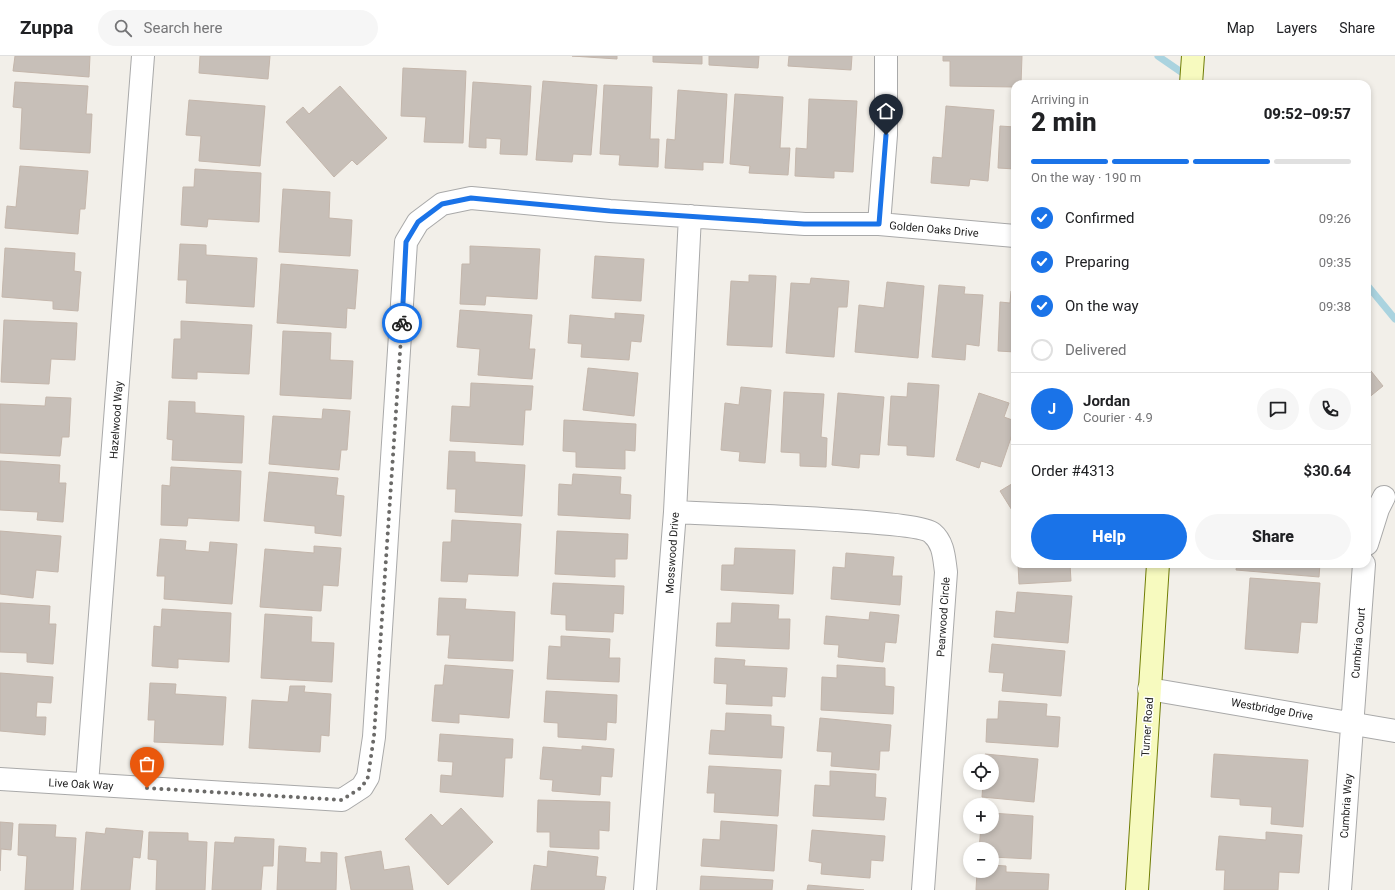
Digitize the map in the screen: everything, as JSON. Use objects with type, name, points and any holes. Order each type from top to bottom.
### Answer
[{"type":"main road","points":[[1192,80],[1193,56]]},
{"type":"main road","name":"Turner Road","points":[[1137,890],[1158,568]]},
{"type":"street","name":"Hazelwood Way","points":[[87,784],[142,56]]},
{"type":"street","points":[[879,224],[886,135],[886,56]]},
{"type":"street","name":"Live Oak Way","points":[[0,779],[342,800],[362,787],[368,777],[374,736],[406,242],[418,222],[442,204],[471,198],[518,203]]},
{"type":"street","name":"Golden Oaks Drive","points":[[518,203],[610,211],[804,224],[879,224],[1011,236]]},
{"type":"street","name":"Mosswood Drive","points":[[645,890],[675,512],[690,216]]},
{"type":"street","points":[[1371,531],[1378,509],[1384,497]]},
{"type":"street","name":"Pearwood Circle","points":[[675,512],[892,524],[931,532],[941,544],[946,572],[923,890]]},
{"type":"street","name":"Cumbria Court","points":[[1351,723],[1364,568]]},
{"type":"street","name":"Westbridge Drive","points":[[1149,689],[1395,731]]},
{"type":"street","name":"Cumbria Way","points":[[1340,890],[1351,723]]},
{"type":"building","points":[[15,56],[90,56],[89,77],[13,71]]},
{"type":"building","points":[[200,56],[270,56],[268,79],[199,73]]},
{"type":"building","points":[[572,56],[617,56],[617,59]]},
{"type":"building","points":[[653,56],[702,56],[702,64],[653,62]]},
{"type":"building","points":[[709,56],[759,56],[758,68],[709,65]]},
{"type":"building","points":[[789,56],[852,56],[851,70],[788,66]]},
{"type":"building","points":[[943,56],[1022,56],[1021,80],[1011,80],[1011,87],[950,86],[950,61],[943,61]]},
{"type":"building","points":[[403,68],[466,71],[463,143],[424,142],[426,117],[401,116]]},
{"type":"building","points":[[543,81],[597,85],[591,155],[573,154],[572,162],[536,160]]},
{"type":"building","points":[[15,82],[88,86],[86,114],[92,114],[90,153],[20,149],[22,108],[13,107]]},
{"type":"building","points":[[473,82],[531,86],[527,155],[500,154],[501,139],[486,138],[486,148],[469,147]]},
{"type":"building","points":[[604,85],[652,87],[650,139],[659,139],[658,167],[619,165],[620,155],[600,154]]},
{"type":"building","points":[[340,86],[387,138],[357,165],[352,160],[334,177],[286,122],[303,107],[309,114]]},
{"type":"building","points":[[678,90],[727,94],[723,163],[703,162],[703,170],[665,168],[667,139],[675,140]]},
{"type":"building","points":[[735,94],[783,97],[780,148],[790,148],[788,175],[749,173],[750,166],[730,164]]},
{"type":"building","points":[[809,99],[857,101],[853,172],[834,171],[834,178],[795,176],[796,148],[807,149]]},
{"type":"building","points":[[189,100],[265,106],[260,166],[199,161],[201,136],[186,135]]},
{"type":"building","points":[[946,106],[994,110],[988,181],[970,179],[969,186],[931,183],[933,157],[942,158]]},
{"type":"building","points":[[1000,126],[1011,127],[1011,169],[998,168]]},
{"type":"building","points":[[20,166],[88,171],[85,209],[80,209],[78,234],[5,228],[7,206],[16,207]]},
{"type":"building","points":[[195,169],[261,173],[259,222],[208,219],[207,227],[181,225],[183,187],[194,187]]},
{"type":"building","points":[[283,189],[330,192],[329,218],[352,220],[350,256],[279,252]]},
{"type":"building","points":[[180,244],[206,245],[206,255],[257,258],[254,307],[186,303],[187,280],[178,280]]},
{"type":"building","points":[[470,246],[540,249],[537,299],[486,296],[485,305],[460,304],[462,264],[470,264]]},
{"type":"building","points":[[5,248],[75,253],[74,271],[81,272],[78,311],[53,309],[53,301],[2,297]]},
{"type":"building","points":[[595,256],[644,259],[641,301],[592,298]]},
{"type":"building","points":[[281,264],[358,270],[355,309],[347,308],[346,328],[277,323]]},
{"type":"building","points":[[749,275],[776,276],[772,347],[727,345],[731,281],[749,282]]},
{"type":"building","points":[[811,278],[849,281],[847,307],[838,307],[834,357],[786,353],[791,283],[810,284]]},
{"type":"building","points":[[887,282],[924,286],[918,358],[855,352],[859,305],[884,308]]},
{"type":"building","points":[[939,285],[965,287],[964,294],[983,295],[979,346],[966,344],[965,360],[932,357]]},
{"type":"building","points":[[1011,291],[1011,352],[998,351],[1000,302],[1010,303]]},
{"type":"building","points":[[460,310],[532,315],[529,349],[535,349],[532,379],[478,375],[480,349],[457,347]]},
{"type":"building","points":[[615,313],[644,315],[641,342],[631,341],[629,360],[581,357],[582,344],[568,343],[570,315],[615,319]]},
{"type":"building","points":[[4,320],[77,323],[75,360],[51,359],[49,384],[1,382]]},
{"type":"building","points":[[181,321],[252,325],[249,374],[197,372],[197,379],[172,378],[174,339],[181,339]]},
{"type":"building","points":[[283,331],[331,333],[330,360],[353,361],[351,399],[280,395]]},
{"type":"building","points":[[588,368],[638,373],[634,416],[583,410]]},
{"type":"building","points":[[1371,371],[1383,386],[1371,396]]},
{"type":"building","points":[[471,383],[533,386],[531,410],[525,410],[523,445],[450,441],[452,406],[470,407]]},
{"type":"building","points":[[908,383],[939,385],[934,457],[907,455],[907,446],[888,445],[891,396],[907,397]]},
{"type":"building","points":[[741,387],[771,390],[765,463],[739,461],[740,452],[721,450],[725,403],[739,405]]},
{"type":"building","points":[[784,392],[824,394],[821,437],[827,438],[826,467],[800,466],[800,453],[781,452]]},
{"type":"building","points":[[838,393],[884,397],[879,455],[860,454],[859,468],[832,465]]},
{"type":"building","points":[[979,393],[1009,403],[1004,417],[1011,420],[1011,438],[1001,467],[981,461],[979,468],[956,460]]},
{"type":"building","points":[[46,397],[71,398],[69,437],[62,437],[60,456],[0,453],[0,404],[45,406]]},
{"type":"building","points":[[169,401],[195,402],[195,413],[244,416],[242,463],[172,460],[173,440],[167,439]]},
{"type":"building","points":[[323,409],[350,411],[347,450],[341,450],[339,470],[269,464],[273,416],[322,419]]},
{"type":"building","points":[[564,420],[636,424],[635,451],[625,450],[625,469],[576,467],[576,452],[563,451]]},
{"type":"building","points":[[449,451],[475,452],[475,462],[525,465],[522,516],[455,512],[456,489],[447,489]]},
{"type":"building","points":[[0,461],[60,465],[59,483],[66,483],[63,522],[37,520],[38,512],[0,510]]},
{"type":"building","points":[[171,467],[241,471],[239,521],[188,518],[187,526],[161,525],[162,485],[170,486]]},
{"type":"building","points":[[269,472],[338,478],[336,495],[344,496],[341,536],[315,533],[315,526],[264,521]]},
{"type":"building","points":[[573,474],[621,477],[620,494],[631,495],[630,519],[558,515],[559,484],[572,485]]},
{"type":"building","points":[[1011,484],[1011,509],[1000,491]]},
{"type":"building","points":[[452,520],[521,524],[518,576],[468,574],[467,582],[441,581],[443,542],[451,542]]},
{"type":"building","points":[[0,531],[61,536],[58,572],[36,570],[33,598],[0,594]]},
{"type":"building","points":[[557,531],[628,534],[627,559],[615,559],[615,577],[555,574]]},
{"type":"building","points":[[160,539],[186,541],[185,550],[209,552],[210,542],[237,544],[232,604],[164,599],[165,576],[157,576]]},
{"type":"building","points":[[314,546],[341,548],[338,586],[323,585],[321,611],[260,607],[265,549],[314,553]]},
{"type":"building","points":[[735,548],[795,550],[793,594],[721,590],[722,565],[734,565]]},
{"type":"building","points":[[846,553],[894,557],[892,576],[902,576],[900,605],[831,599],[833,567],[845,568]]},
{"type":"building","points":[[1018,568],[1070,568],[1071,581],[1019,584]]},
{"type":"building","points":[[1236,568],[1320,568],[1319,577],[1236,570]]},
{"type":"building","points":[[1250,578],[1320,583],[1317,623],[1301,622],[1298,653],[1245,649]]},
{"type":"building","points":[[553,583],[624,586],[623,614],[614,613],[613,632],[566,630],[566,615],[551,614]]},
{"type":"building","points":[[1017,592],[1072,596],[1068,643],[994,637],[996,611],[1015,613]]},
{"type":"building","points":[[439,598],[466,599],[465,609],[515,612],[513,661],[448,658],[450,635],[437,635]]},
{"type":"building","points":[[0,603],[50,606],[49,624],[56,624],[53,664],[27,662],[27,653],[0,652]]},
{"type":"building","points":[[732,603],[779,605],[778,619],[790,619],[789,649],[716,646],[717,623],[731,623]]},
{"type":"building","points":[[162,609],[231,613],[229,662],[178,659],[178,668],[152,666],[154,626],[161,627]]},
{"type":"building","points":[[870,612],[899,615],[896,643],[885,642],[883,662],[838,657],[839,645],[824,644],[826,616],[869,620]]},
{"type":"building","points":[[265,614],[312,617],[311,642],[334,643],[332,682],[261,678]]},
{"type":"building","points":[[561,636],[610,639],[609,658],[620,658],[619,682],[547,679],[549,646],[561,647]]},
{"type":"building","points":[[992,644],[1065,651],[1061,696],[1002,691],[1004,673],[989,672]]},
{"type":"building","points":[[715,658],[745,660],[744,666],[787,668],[785,697],[772,696],[772,706],[726,704],[727,684],[714,683]]},
{"type":"building","points":[[445,665],[513,670],[509,718],[459,714],[459,723],[432,721],[435,685],[443,685]]},
{"type":"building","points":[[837,665],[885,668],[885,686],[894,687],[893,714],[821,710],[822,677],[837,678]]},
{"type":"building","points":[[0,673],[53,677],[51,703],[37,702],[36,717],[46,717],[45,735],[0,731]]},
{"type":"building","points":[[150,683],[176,684],[175,694],[226,697],[223,745],[154,742],[155,720],[148,720]]},
{"type":"building","points":[[290,686],[305,686],[304,692],[331,694],[329,736],[321,735],[320,752],[249,748],[252,700],[288,702]]},
{"type":"building","points":[[546,691],[617,695],[616,723],[607,722],[606,740],[558,737],[558,723],[544,722]]},
{"type":"building","points":[[999,701],[1047,704],[1046,716],[1060,717],[1058,747],[986,742],[987,719],[998,719]]},
{"type":"building","points":[[726,713],[771,715],[771,726],[784,727],[782,758],[709,754],[711,730],[725,731]]},
{"type":"building","points":[[820,718],[891,725],[889,751],[880,751],[879,770],[831,766],[832,752],[817,751]]},
{"type":"building","points":[[440,734],[513,739],[512,758],[505,758],[503,797],[440,792],[441,775],[452,776],[453,762],[438,761]]},
{"type":"building","points":[[582,746],[614,749],[612,777],[601,776],[600,795],[552,791],[553,780],[540,779],[543,747],[582,750]]},
{"type":"building","points":[[1214,754],[1308,760],[1303,827],[1271,824],[1272,807],[1240,805],[1240,799],[1211,797]]},
{"type":"building","points":[[999,755],[1038,759],[1034,802],[982,797],[982,790],[999,790]]},
{"type":"building","points":[[709,766],[781,770],[778,816],[714,812],[715,793],[707,793]]},
{"type":"building","points":[[830,771],[876,774],[875,797],[886,798],[884,820],[813,816],[815,785],[830,786]]},
{"type":"building","points":[[538,800],[610,802],[609,831],[599,830],[599,849],[550,847],[550,832],[537,832]]},
{"type":"building","points":[[461,808],[493,842],[448,885],[405,839],[431,814],[442,826]]},
{"type":"building","points":[[999,814],[1033,816],[1031,859],[999,857],[999,842],[980,842],[980,834],[999,834]]},
{"type":"building","points":[[721,821],[777,825],[774,871],[701,866],[703,839],[720,840]]},
{"type":"building","points":[[0,822],[13,823],[11,850],[1,849],[0,871]]},
{"type":"building","points":[[19,824],[56,825],[55,837],[76,838],[73,890],[25,890],[27,856],[18,855]]},
{"type":"building","points":[[106,828],[143,831],[140,858],[133,857],[130,890],[81,890],[86,832],[105,834]]},
{"type":"building","points":[[812,830],[885,836],[883,861],[871,860],[870,878],[821,874],[822,863],[809,861]]},
{"type":"building","points":[[149,832],[188,833],[188,841],[207,842],[205,890],[156,890],[157,860],[148,859]]},
{"type":"building","points":[[1266,832],[1302,835],[1299,873],[1279,872],[1278,890],[1224,890],[1225,870],[1216,870],[1219,836],[1266,840]]},
{"type":"building","points":[[235,837],[274,839],[273,866],[263,866],[261,890],[212,890],[215,842],[234,843]]},
{"type":"building","points":[[279,846],[306,848],[305,862],[321,863],[321,852],[337,853],[336,890],[277,890]]},
{"type":"building","points":[[381,851],[384,870],[409,866],[413,890],[351,890],[345,857]]},
{"type":"building","points":[[548,851],[598,857],[596,876],[606,877],[604,890],[531,890],[534,865],[547,867]]},
{"type":"building","points":[[999,866],[1006,866],[1006,872],[1049,874],[1048,890],[976,890],[977,878],[999,878]]},
{"type":"building","points":[[701,876],[773,880],[772,890],[700,890]]},
{"type":"building","points":[[808,885],[864,890],[807,890]]},
{"type":"waterway","points":[[1158,56],[1187,76]]},
{"type":"waterway","points":[[1371,290],[1395,319]]},
{"type":"way so far","points":[[147,788],[342,800],[362,787],[368,777],[374,736],[402,323]]},
{"type":"route","points":[[402,323],[406,242],[418,222],[442,204],[471,198],[610,211],[804,224],[879,224],[886,135]]}]
